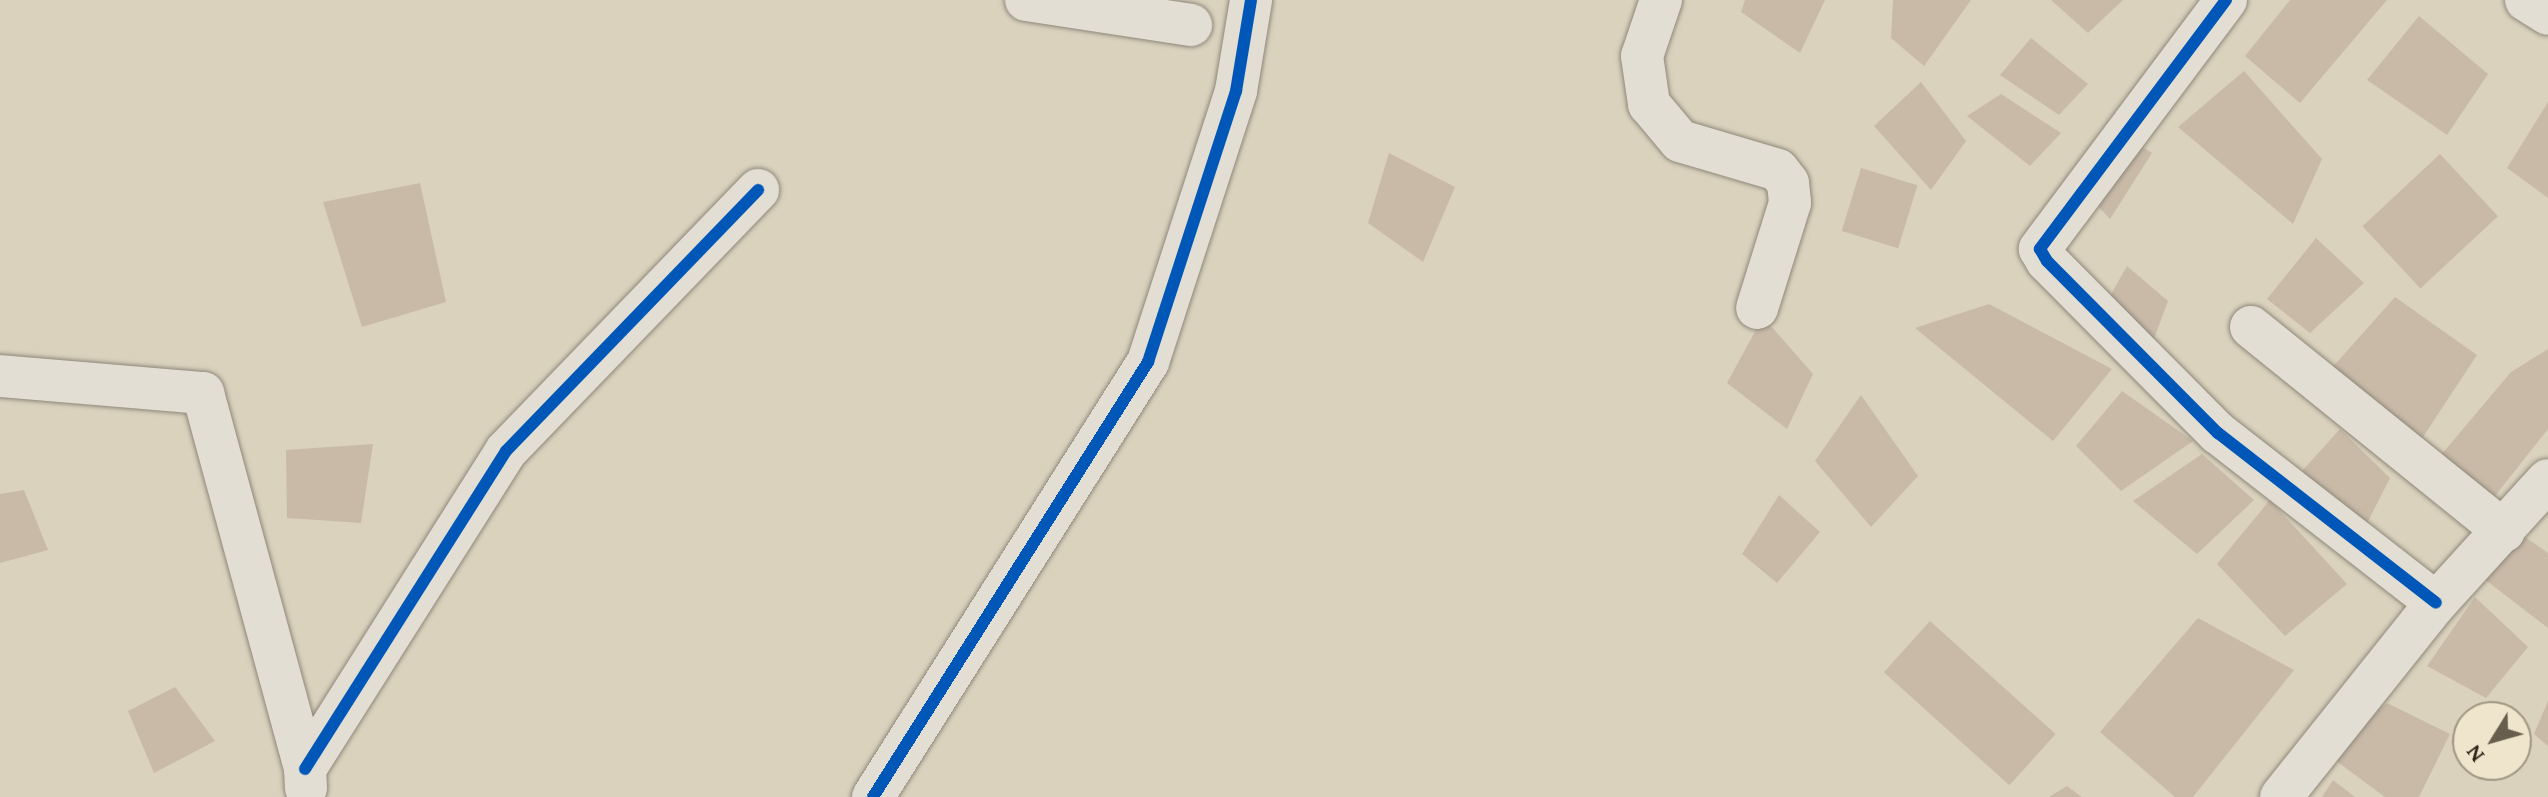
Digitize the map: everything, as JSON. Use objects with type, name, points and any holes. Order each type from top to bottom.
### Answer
[{"type":"street","points":[[1026,0],[1191,25]]},
{"type":"street","points":[[873,797],[1148,362],[1236,91],[1251,0]]},
{"type":"street","points":[[1661,0],[1642,56],[1649,104],[1680,141],[1778,170],[1788,183],[1790,203],[1757,308]]},
{"type":"street","points":[[2226,0],[2040,249],[2218,433],[2436,603]]},
{"type":"street","points":[[2526,0],[2548,14]]},
{"type":"street","points":[[306,783],[506,451],[758,190]]},
{"type":"street","points":[[2251,327],[2504,531]]},
{"type":"street","points":[[0,376],[203,393],[306,783]]},
{"type":"street","points":[[2281,797],[2436,603],[2548,480]]},
{"type":"building","points":[[1745,0],[1825,0],[1800,53],[1741,12]]},
{"type":"building","points":[[1893,0],[1971,0],[1924,66],[1891,38]]},
{"type":"building","points":[[2051,0],[2123,0],[2088,33]]},
{"type":"building","points":[[2290,0],[2387,0],[2300,103],[2245,56]]},
{"type":"building","points":[[2419,16],[2488,74],[2447,135],[2367,80]]},
{"type":"building","points":[[2031,38],[2088,84],[2059,115],[2000,75]]},
{"type":"building","points":[[2244,71],[2322,159],[2293,224],[2178,127]]},
{"type":"building","points":[[1921,82],[1966,141],[1931,190],[1874,126]]},
{"type":"building","points":[[2001,94],[2061,133],[2030,166],[1967,116]]},
{"type":"building","points":[[2548,102],[2548,198],[2507,168]]},
{"type":"building","points":[[2137,143],[2152,153],[2110,219],[2094,202]]},
{"type":"building","points":[[1389,153],[1455,187],[1423,262],[1368,223]]},
{"type":"building","points":[[2440,154],[2498,216],[2420,288],[2362,226]]},
{"type":"building","points":[[1861,168],[1917,185],[1898,248],[1842,231]]},
{"type":"building","points":[[420,183],[446,302],[362,327],[323,202]]},
{"type":"building","points":[[2316,238],[2364,283],[2310,333],[2267,299]]},
{"type":"building","points":[[2127,266],[2168,301],[2151,347],[2104,307]]},
{"type":"building","points":[[2395,297],[2477,355],[2419,443],[2330,370]]},
{"type":"building","points":[[1989,304],[2112,369],[2053,441],[1915,328]]},
{"type":"building","points":[[1763,317],[1813,374],[1787,429],[1727,383]]},
{"type":"building","points":[[2548,349],[2548,429],[2488,505],[2441,455],[2511,372]]},
{"type":"building","points":[[2122,391],[2193,441],[2121,491],[2076,446]]},
{"type":"building","points":[[1861,395],[1918,476],[1871,527],[1815,461]]},
{"type":"building","points":[[2340,429],[2390,478],[2360,537],[2293,481]]},
{"type":"building","points":[[373,444],[361,523],[287,518],[286,450]]},
{"type":"building","points":[[2202,454],[2254,500],[2197,554],[2133,501]]},
{"type":"building","points":[[24,490],[48,550],[0,563],[0,494]]},
{"type":"building","points":[[1779,495],[1820,532],[1777,583],[1742,554]]},
{"type":"building","points":[[2270,500],[2347,584],[2285,636],[2217,564]]},
{"type":"building","points":[[2522,535],[2548,553],[2548,628],[2483,578]]},
{"type":"building","points":[[2475,597],[2528,647],[2486,698],[2427,666]]},
{"type":"building","points":[[2198,618],[2294,670],[2193,797],[2175,797],[2100,732]]},
{"type":"building","points":[[1930,621],[2056,734],[2009,785],[1884,672]]},
{"type":"building","points":[[175,687],[215,741],[154,773],[128,711]]},
{"type":"building","points":[[2548,701],[2548,746],[2534,734]]},
{"type":"building","points":[[2387,703],[2450,734],[2419,797],[2385,797],[2324,752]]},
{"type":"building","points":[[2333,780],[2355,797],[2322,797]]},
{"type":"building","points":[[2067,786],[2082,797],[2049,797]]},
{"type":"cycle path","points":[[873,797],[1148,362],[1236,91],[1251,0]]},
{"type":"cycle path","points":[[2226,0],[2040,249],[2047,261],[2218,433],[2436,603]]},
{"type":"cycle path","points":[[305,769],[506,451],[758,190]]}]
